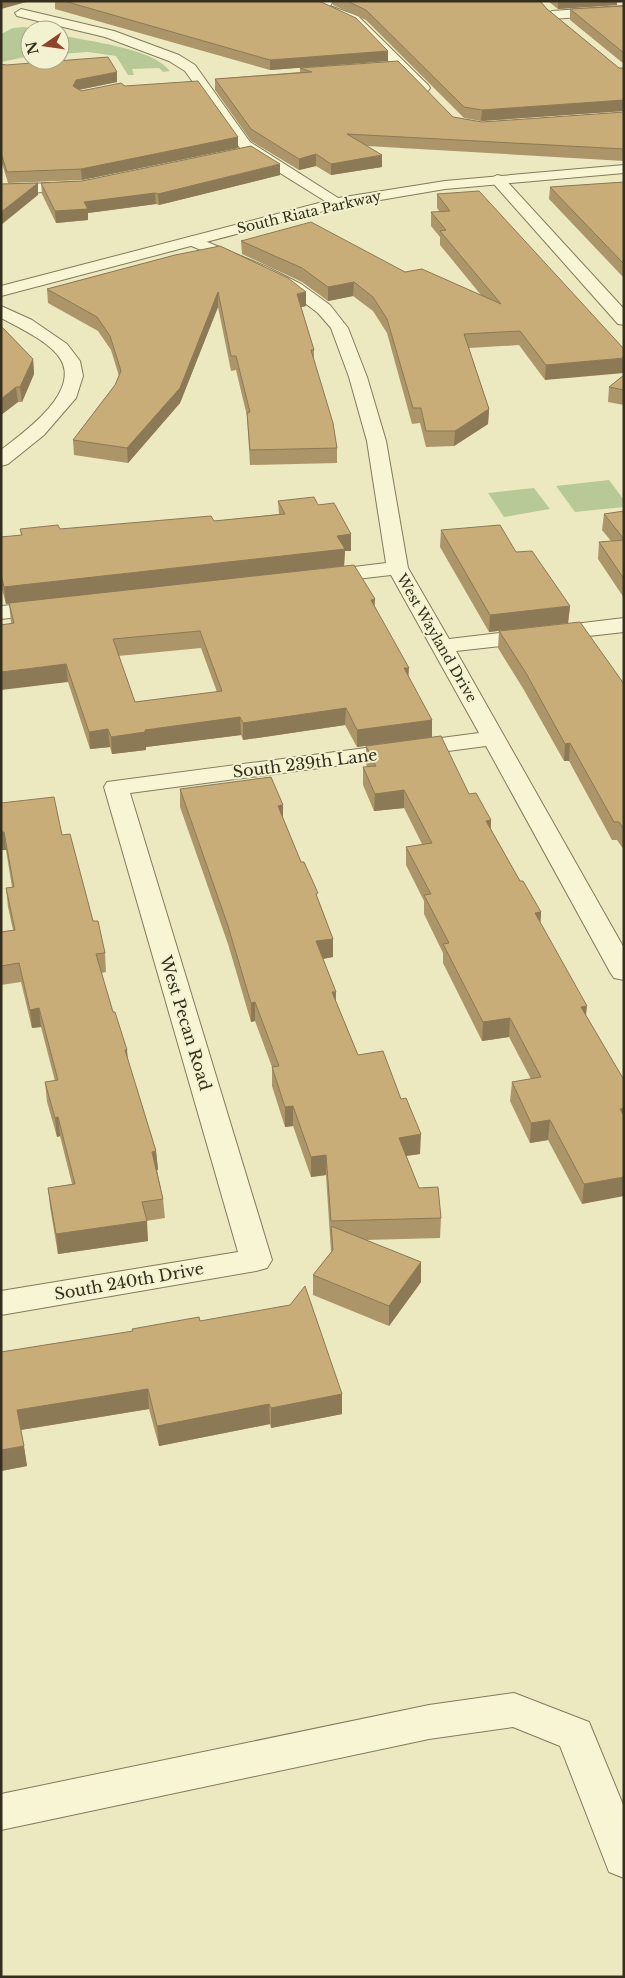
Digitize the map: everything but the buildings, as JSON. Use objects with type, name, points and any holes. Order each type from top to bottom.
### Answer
[{"type":"street","points":[[325,4],[354,19],[434,100]]},
{"type":"street","points":[[48,6],[15,15],[157,50],[182,62],[190,68],[240,140],[252,151],[338,203]]},
{"type":"street","points":[[624,10],[555,17],[624,15]]},
{"type":"street","points":[[382,67],[401,66]]},
{"type":"street","points":[[180,82],[218,79]]},
{"type":"street","points":[[233,155],[252,151]]},
{"type":"street","name":"South Riata Parkway","points":[[1,291],[338,203],[396,192],[497,179],[624,169]]},
{"type":"street","points":[[497,179],[624,320]]},
{"type":"street","points":[[1,190],[50,189],[91,185]]},
{"type":"street","name":"West Wayland Drive","points":[[193,241],[293,288],[325,309],[342,330],[361,385],[382,474],[390,540],[398,568],[624,972]]},
{"type":"street","points":[[1,311],[26,324],[61,348],[71,361],[74,376],[70,394],[37,431],[1,460]]},
{"type":"street","points":[[298,580],[398,568]]},
{"type":"street","points":[[1,613],[71,605]]},
{"type":"street","points":[[442,646],[624,625]]},
{"type":"street","name":"South 239th Lane","points":[[116,787],[494,738]]},
{"type":"street","name":"West Pecan Road","points":[[116,787],[256,1260]]},
{"type":"street","name":"South 240th Drive","points":[[1,1303],[256,1260]]},
{"type":"street","points":[[1,1812],[429,1722],[514,1710],[575,1734],[624,1859]]},
{"type":"green space","points":[[20,27],[20,58],[1,62],[1,34],[13,28]]},
{"type":"green space","points":[[70,37],[103,43],[149,56],[170,71],[163,72],[159,68],[132,69],[134,75],[128,75],[116,56],[88,52],[70,53]]},
{"type":"green space","points":[[609,480],[624,500],[624,507],[575,512],[556,486]]},
{"type":"green space","points":[[534,488],[550,509],[504,517],[488,493]]}]
